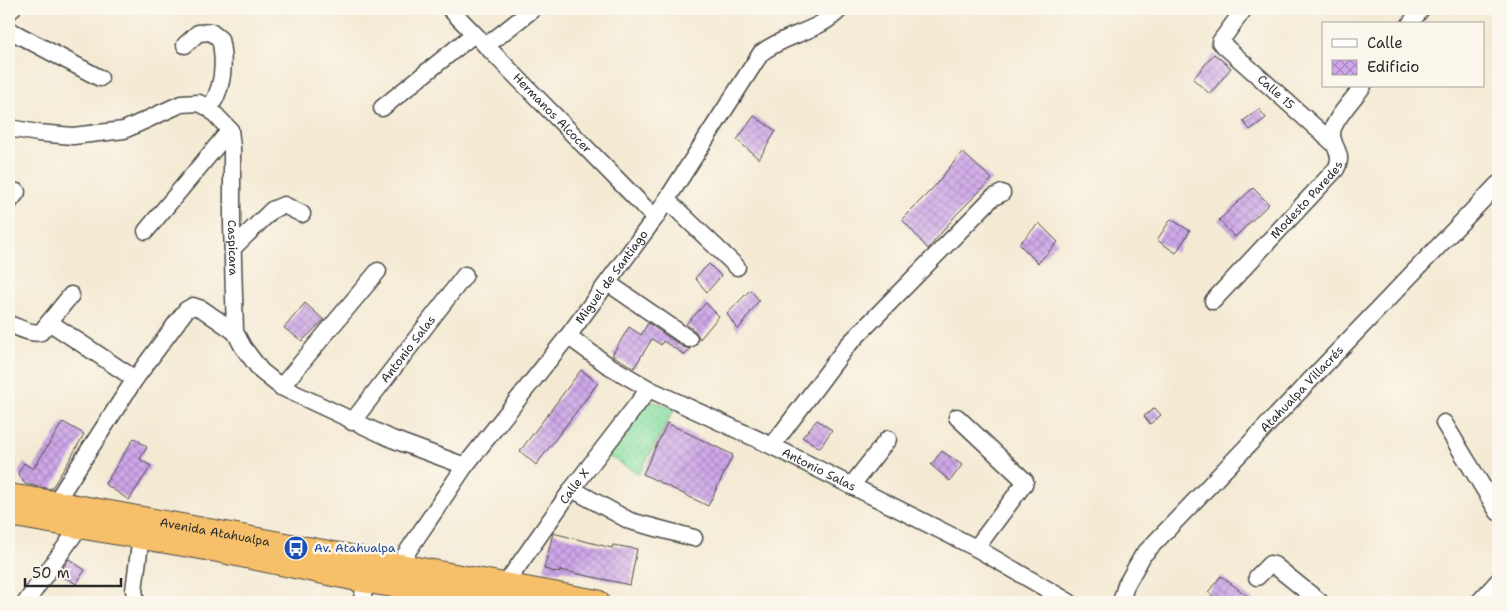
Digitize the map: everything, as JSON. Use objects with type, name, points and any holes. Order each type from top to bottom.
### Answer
[{"type":"highway","name":"Avenida Atahualpa","points":[[9,496],[397,567],[503,594]]},
{"type":"highway","name":"Avenida Atahualpa","points":[[9,514],[218,550],[364,592],[503,594],[597,602]]},
{"type":"street","points":[[9,12],[12,9]]},
{"type":"street","name":"Hermanos Alcocer","points":[[450,9],[655,218]]},
{"type":"street","points":[[486,46],[533,9]]},
{"type":"street","name":"Miguel de Santiago","points":[[397,567],[465,466],[568,336],[655,218],[761,53],[772,44],[832,18],[840,9]]},
{"type":"street","name":"Calle 15","points":[[1244,9],[1220,42],[1333,142]]},
{"type":"street","points":[[1411,22],[1421,9]]},
{"type":"street","points":[[9,30],[100,78]]},
{"type":"street","points":[[185,45],[198,33],[211,32],[220,39],[223,54],[218,94],[209,108]]},
{"type":"street","points":[[382,108],[474,34]]},
{"type":"street","name":"Modesto Paredes","points":[[1213,300],[1336,169],[1340,161],[1339,153],[1333,142],[1332,132],[1335,124],[1362,88]]},
{"type":"street","points":[[9,128],[73,136],[124,130],[181,104],[199,103],[209,108],[230,130],[146,230]]},
{"type":"street","name":"Caspicara","points":[[230,130],[232,147],[235,332]]},
{"type":"street","name":"Atahualpa Villacrés","points":[[1121,602],[1126,584],[1143,555],[1498,184]]},
{"type":"street","points":[[772,446],[847,346],[992,198],[1002,193]]},
{"type":"street","points":[[667,200],[737,267]]},
{"type":"street","points":[[234,247],[272,210],[284,205],[302,214]]},
{"type":"street","points":[[281,387],[378,271]]},
{"type":"street","name":"Antonio Salas","points":[[352,422],[465,276]]},
{"type":"street","points":[[608,283],[689,339]]},
{"type":"street","points":[[9,324],[36,333],[41,332],[72,296]]},
{"type":"street","points":[[55,503],[136,379],[186,310],[193,306],[202,309],[235,332],[261,371],[281,387],[352,422],[465,466]]},
{"type":"street","points":[[49,322],[136,379]]},
{"type":"street","name":"Antonio Salas","points":[[568,336],[606,364],[649,389],[772,446],[976,548],[1070,602]]},
{"type":"street","name":"Calle X","points":[[503,594],[572,489],[649,389]]},
{"type":"street","points":[[958,417],[1024,481],[1024,484],[976,548]]},
{"type":"street","points":[[1444,423],[1498,512]]},
{"type":"street","points":[[851,486],[888,439]]},
{"type":"street","points":[[572,489],[630,521],[694,538]]},
{"type":"street","points":[[26,602],[80,526]]},
{"type":"street","points":[[136,602],[134,590],[140,536]]},
{"type":"street","points":[[1257,577],[1270,564],[1274,565],[1320,602]]},
{"type":"street","points":[[1479,602],[1498,582]]},
{"type":"green space","points":[[648,400],[675,408],[639,474],[604,454]]},
{"type":"building","points":[[1214,54],[1231,68],[1210,94],[1193,79]]},
{"type":"building","points":[[1259,109],[1266,118],[1250,130],[1243,121]]},
{"type":"building","points":[[754,116],[776,131],[759,159],[737,140]]},
{"type":"building","points":[[962,152],[992,179],[956,215],[928,249],[902,219],[933,188]]},
{"type":"building","points":[[1253,188],[1269,204],[1235,237],[1219,220]]},
{"type":"building","points":[[1171,219],[1190,231],[1176,253],[1157,240]]},
{"type":"building","points":[[1039,223],[1058,242],[1038,263],[1019,244]]},
{"type":"building","points":[[709,264],[721,276],[707,292],[695,278]]},
{"type":"building","points":[[750,290],[759,300],[738,330],[727,314]]},
{"type":"building","points":[[305,303],[324,320],[302,341],[284,328]]},
{"type":"building","points":[[706,303],[719,316],[700,339],[695,331],[686,324]]},
{"type":"building","points":[[648,323],[683,347],[690,349],[685,355],[663,341],[661,345],[652,339],[634,368],[612,355],[629,327],[641,335]]},
{"type":"building","points":[[581,370],[598,383],[536,465],[520,451]]},
{"type":"building","points":[[1155,408],[1161,415],[1150,424],[1144,416]]},
{"type":"building","points":[[817,420],[832,430],[820,448],[802,437]]},
{"type":"building","points":[[63,422],[84,434],[69,461],[51,489],[25,484],[18,473],[24,463],[33,469]]},
{"type":"building","points":[[667,423],[733,455],[708,506],[643,474]]},
{"type":"building","points":[[134,438],[147,447],[140,459],[151,466],[129,500],[105,484]]},
{"type":"building","points":[[942,451],[962,465],[950,481],[931,465]]},
{"type":"building","points":[[553,533],[612,548],[613,545],[637,549],[630,585],[560,570],[560,573],[544,569]]},
{"type":"building","points":[[69,559],[85,570],[76,584],[59,573]]},
{"type":"building","points":[[1221,576],[1255,602],[1221,602],[1208,592]]},
{"type":"place","name":"Av. Atahualpa","points":[[296,548]]}]
